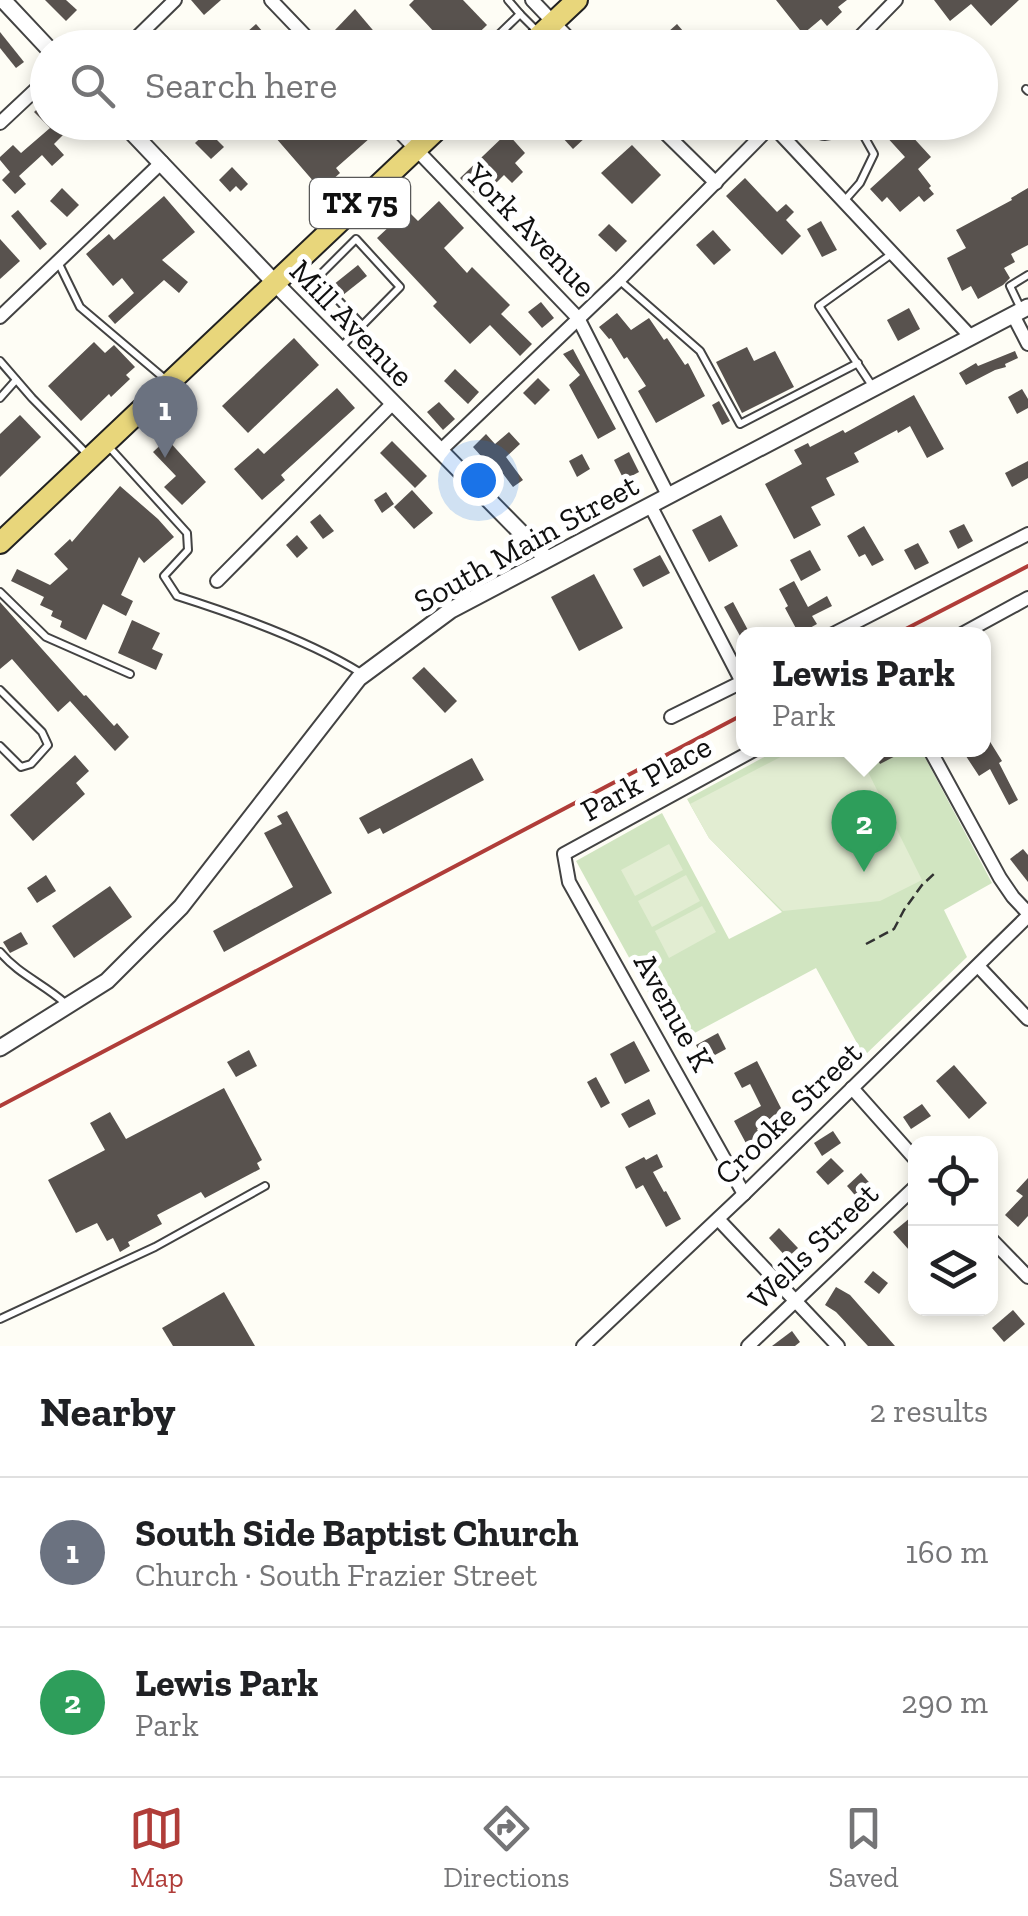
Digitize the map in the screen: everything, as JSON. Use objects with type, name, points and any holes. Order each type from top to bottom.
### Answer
[{"type":"main road","points":[[545,30],[577,0]]},
{"type":"main road","name":"TX 75","points":[[0,543],[426,140]]},
{"type":"street","points":[[3,0],[31,30]]},
{"type":"street","points":[[144,30],[175,0]]},
{"type":"street","points":[[271,0],[300,30]]},
{"type":"street","points":[[532,0],[539,30]]},
{"type":"street","points":[[867,30],[896,0]]},
{"type":"street","points":[[0,123],[30,95]]},
{"type":"street","name":"Mill Avenue","points":[[140,140],[546,558]]},
{"type":"street","name":"York Avenue","points":[[407,140],[578,318],[668,495]]},
{"type":"street","points":[[672,140],[716,184]]},
{"type":"street","points":[[440,451],[759,140]]},
{"type":"street","points":[[789,140],[971,337]]},
{"type":"street","points":[[0,316],[162,162]]},
{"type":"street","points":[[1021,311],[1028,344]]},
{"type":"street","name":"South Main Street","points":[[0,1048],[107,981],[182,908],[364,674],[451,610],[1021,311]]},
{"type":"street","points":[[217,580],[393,403]]},
{"type":"street","points":[[650,504],[736,669]]},
{"type":"street","points":[[0,519],[23,521]]},
{"type":"street","points":[[847,627],[1028,534]]},
{"type":"street","points":[[975,627],[1028,598]]},
{"type":"street","points":[[671,718],[736,686]]},
{"type":"street","name":"Park Place","points":[[564,854],[741,757]]},
{"type":"street","points":[[934,757],[1000,878],[1028,914]]},
{"type":"street","name":"Avenue K","points":[[564,854],[569,882],[744,1194]]},
{"type":"street","name":"Crooke Street","points":[[583,1346],[744,1194],[1028,914]]},
{"type":"street","points":[[978,966],[1028,1020]]},
{"type":"street","points":[[852,1088],[908,1151]]},
{"type":"street","name":"Wells Street","points":[[748,1346],[908,1194]]},
{"type":"street","points":[[718,1219],[838,1346]]},
{"type":"street","points":[[998,1246],[1028,1277]]},
{"type":"lane","points":[[508,0],[535,30]]},
{"type":"lane","points":[[504,30],[520,14]]},
{"type":"lane","points":[[844,200],[860,182],[874,154],[866,140]]},
{"type":"lane","points":[[340,221],[400,286],[340,348]]},
{"type":"lane","points":[[356,240],[317,278],[362,325]]},
{"type":"lane","points":[[873,388],[819,306],[894,253]]},
{"type":"lane","points":[[58,262],[80,306],[169,383]]},
{"type":"lane","points":[[1021,311],[1010,286],[1028,275]]},
{"type":"lane","points":[[618,280],[700,350],[740,424],[858,363]]},
{"type":"lane","points":[[0,361],[16,380],[187,533],[188,550],[164,576],[176,596],[335,657],[364,674]]},
{"type":"lane","points":[[0,398],[16,380]]},
{"type":"lane","points":[[0,592],[46,637],[130,674]]},
{"type":"lane","points":[[0,690],[42,732],[48,745],[32,764],[21,767],[0,746]]},
{"type":"lane","points":[[0,952],[10,964],[68,1006]]},
{"type":"lane","points":[[0,1319],[154,1247],[265,1186]]},
{"type":"path","points":[[866,944],[894,929],[922,884],[936,872]]},
{"type":"green space","points":[[764,757],[925,757],[992,883],[944,910],[967,957],[864,1056],[816,968],[676,1043],[576,861],[662,813],[729,939],[782,912],[709,838],[687,799]]},
{"type":"green space","points":[[781,757],[860,757],[922,880],[880,901],[783,911],[709,838],[690,804]]},
{"type":"green space","points":[[669,844],[683,870],[635,896],[621,870]]},
{"type":"green space","points":[[686,875],[700,901],[652,927],[638,901]]},
{"type":"green space","points":[[702,906],[716,932],[669,958],[655,931]]},
{"type":"building","points":[[45,0],[66,0],[77,10],[66,21]]},
{"type":"building","points":[[191,0],[221,0],[204,15]]},
{"type":"building","points":[[414,0],[463,0],[487,25],[482,30],[432,30],[409,5]]},
{"type":"building","points":[[776,0],[847,0],[838,7],[842,12],[827,26],[821,19],[808,30],[800,30]]},
{"type":"building","points":[[934,0],[1019,0],[991,26],[971,4],[950,21]]},
{"type":"building","points":[[355,9],[373,30],[335,30]]},
{"type":"building","points":[[0,32],[24,62],[16,68],[0,48]]},
{"type":"building","points":[[36,140],[58,140],[54,144],[64,155],[52,166],[42,155],[19,176],[26,184],[15,194],[2,180],[10,172],[0,157],[13,145],[21,153]]},
{"type":"building","points":[[217,140],[224,147],[211,159],[195,143]]},
{"type":"building","points":[[278,140],[368,140],[336,168],[340,173],[321,190]]},
{"type":"building","points":[[500,140],[513,140],[525,153],[515,163],[523,172],[512,183],[504,175],[480,199],[460,178]]},
{"type":"building","points":[[565,140],[583,140],[573,149]]},
{"type":"building","points":[[889,140],[915,140],[931,157],[918,169],[934,194],[924,202],[919,196],[900,212],[887,197],[882,202],[870,189],[905,157]]},
{"type":"building","points":[[632,145],[661,175],[632,204],[601,173]]},
{"type":"building","points":[[232,167],[248,184],[241,191],[236,186],[230,192],[219,180]]},
{"type":"building","points":[[745,178],[777,212],[786,204],[794,212],[786,220],[801,236],[782,255],[726,196]]},
{"type":"building","points":[[62,188],[79,205],[67,217],[50,201]]},
{"type":"building","points":[[1028,188],[1028,245],[1011,254],[1015,262],[1004,268],[1010,278],[978,299],[971,286],[962,291],[947,258],[966,248],[956,230]]},
{"type":"building","points":[[164,196],[195,232],[162,260],[188,282],[179,293],[164,280],[115,324],[108,316],[134,293],[122,278],[113,286],[86,254],[109,234],[114,240]]},
{"type":"building","points":[[439,201],[464,228],[444,248],[467,273],[472,267],[510,305],[501,314],[532,344],[520,356],[490,325],[470,344],[377,238],[407,210],[418,221]]},
{"type":"building","points":[[18,210],[47,244],[40,250],[11,216]]},
{"type":"building","points":[[821,221],[837,250],[822,257],[807,229]]},
{"type":"building","points":[[609,224],[627,241],[616,252],[598,235]]},
{"type":"building","points":[[713,230],[731,250],[714,265],[696,245]]},
{"type":"building","points":[[0,239],[20,261],[0,279]]},
{"type":"building","points":[[358,265],[367,276],[343,295],[333,285]]},
{"type":"building","points":[[541,302],[554,318],[542,328],[528,312]]},
{"type":"building","points":[[909,308],[920,329],[898,341],[887,320]]},
{"type":"building","points":[[617,313],[631,330],[649,318],[685,365],[688,363],[705,396],[656,423],[638,391],[646,386],[627,357],[624,359],[599,327]]},
{"type":"building","points":[[294,338],[319,365],[248,433],[222,406]]},
{"type":"building","points":[[94,342],[105,353],[114,345],[135,367],[126,375],[130,379],[81,421],[48,386]]},
{"type":"building","points":[[747,347],[754,361],[775,351],[794,387],[742,413],[716,362]]},
{"type":"building","points":[[573,349],[616,429],[598,439],[569,385],[580,375],[563,354]]},
{"type":"building","points":[[1015,351],[1018,358],[1006,367],[966,385],[959,373],[976,363],[978,366]]},
{"type":"building","points":[[455,369],[479,392],[468,404],[444,381]]},
{"type":"building","points":[[538,378],[550,390],[535,405],[523,393]]},
{"type":"building","points":[[337,388],[355,408],[281,475],[285,480],[262,500],[234,469],[258,448],[264,454]]},
{"type":"building","points":[[1022,389],[1028,408],[1017,414],[1008,397]]},
{"type":"building","points":[[914,395],[944,449],[927,458],[910,426],[854,453],[859,462],[826,478],[835,495],[811,507],[821,525],[794,539],[765,484],[802,464],[794,450],[808,443],[810,447],[843,430],[845,433]]},
{"type":"building","points":[[719,401],[730,421],[722,425],[712,405]]},
{"type":"building","points":[[439,402],[455,419],[443,430],[427,412]]},
{"type":"building","points":[[20,415],[41,437],[0,477],[0,434]]},
{"type":"building","points":[[509,432],[520,444],[506,457],[523,480],[513,487],[494,462],[490,466],[473,447],[486,434],[495,444]]},
{"type":"building","points":[[167,439],[206,482],[182,505],[164,487],[176,476],[153,452]]},
{"type":"building","points":[[392,441],[427,476],[415,488],[380,453]]},
{"type":"building","points":[[629,452],[639,472],[624,480],[614,460]]},
{"type":"building","points":[[582,454],[590,469],[577,477],[569,461]]},
{"type":"building","points":[[1028,461],[1028,478],[1012,487],[1005,473]]},
{"type":"building","points":[[120,486],[174,537],[144,563],[139,557],[121,595],[133,601],[126,616],[103,604],[86,640],[60,627],[62,621],[51,616],[53,611],[40,605],[44,597],[11,581],[17,569],[50,585],[68,569],[54,554],[70,539],[72,542]]},
{"type":"building","points":[[412,490],[433,513],[414,529],[394,507]]},
{"type":"building","points":[[386,492],[394,504],[382,513],[374,500]]},
{"type":"building","points":[[320,514],[334,531],[323,539],[310,522]]},
{"type":"building","points":[[721,515],[738,546],[709,562],[692,530]]},
{"type":"building","points":[[964,524],[973,541],[958,549],[949,531]]},
{"type":"building","points":[[864,526],[884,560],[872,566],[865,554],[859,557],[847,536]]},
{"type":"building","points":[[297,535],[308,548],[297,558],[286,545]]},
{"type":"building","points":[[918,543],[929,563],[915,570],[904,550]]},
{"type":"building","points":[[810,550],[821,570],[801,581],[790,560]]},
{"type":"building","points":[[660,555],[670,573],[643,587],[633,569]]},
{"type":"building","points":[[594,574],[623,628],[579,651],[551,597]]},
{"type":"building","points":[[794,581],[808,607],[827,596],[832,606],[812,616],[817,624],[795,627],[779,589]]},
{"type":"building","points":[[0,602],[84,696],[129,737],[115,751],[70,701],[58,712],[12,659],[0,669]]},
{"type":"building","points":[[733,602],[746,627],[736,629],[724,607]]},
{"type":"building","points":[[132,620],[160,633],[152,649],[163,654],[156,670],[118,653]]},
{"type":"building","points":[[424,667],[457,701],[445,713],[412,678]]},
{"type":"building","points":[[991,743],[1018,800],[1009,805],[990,769],[979,776],[967,757],[991,757]]},
{"type":"building","points":[[75,755],[89,771],[76,783],[85,794],[33,841],[10,815]]},
{"type":"building","points":[[472,758],[484,780],[383,834],[380,828],[368,834],[359,818]]},
{"type":"building","points":[[287,811],[332,893],[224,952],[213,931],[293,887],[264,833],[282,824],[277,816]]},
{"type":"building","points":[[1023,849],[1028,855],[1028,882],[1010,859]]},
{"type":"building","points":[[46,875],[56,891],[37,903],[27,888]]},
{"type":"building","points":[[110,886],[132,917],[74,958],[52,926]]},
{"type":"building","points":[[21,932],[28,944],[10,953],[3,942]]},
{"type":"building","points":[[718,1033],[726,1049],[704,1061],[696,1045]]},
{"type":"building","points":[[634,1041],[650,1071],[625,1084],[610,1054]]},
{"type":"building","points":[[249,1050],[257,1066],[236,1077],[227,1062]]},
{"type":"building","points":[[757,1061],[784,1114],[757,1129],[762,1139],[748,1147],[734,1121],[761,1106],[750,1084],[742,1088],[734,1073]]},
{"type":"building","points":[[954,1065],[987,1103],[969,1119],[936,1081]]},
{"type":"building","points":[[596,1077],[610,1103],[601,1108],[587,1082]]},
{"type":"building","points":[[224,1088],[262,1160],[257,1163],[260,1169],[205,1198],[201,1192],[157,1215],[162,1224],[128,1242],[130,1246],[120,1252],[113,1238],[107,1241],[97,1223],[76,1233],[48,1180],[105,1150],[90,1123],[110,1112],[126,1139]]},
{"type":"building","points":[[649,1099],[656,1114],[629,1128],[621,1114]]},
{"type":"building","points":[[922,1104],[931,1116],[911,1129],[903,1117]]},
{"type":"building","points":[[833,1131],[841,1143],[822,1156],[814,1143]]},
{"type":"building","points":[[657,1154],[663,1167],[653,1172],[681,1219],[666,1227],[643,1185],[636,1189],[625,1167]]},
{"type":"building","points":[[831,1158],[844,1171],[828,1185],[816,1172]]},
{"type":"building","points":[[861,1173],[881,1196],[867,1209],[847,1186]]},
{"type":"building","points":[[1028,1178],[1028,1216],[1018,1227],[1005,1215],[1023,1196],[1016,1191]]},
{"type":"building","points":[[908,1220],[908,1249],[893,1232]]},
{"type":"building","points":[[779,1228],[798,1248],[787,1258],[769,1238]]},
{"type":"building","points":[[873,1271],[888,1283],[879,1294],[864,1282]]},
{"type":"building","points":[[836,1287],[850,1295],[895,1346],[868,1346],[825,1305]]},
{"type":"building","points":[[224,1292],[255,1346],[173,1346],[162,1328]]},
{"type":"building","points":[[1013,1310],[1025,1324],[1004,1342],[992,1328]]},
{"type":"building","points":[[792,1331],[800,1342],[795,1346],[772,1346]]},
{"type":"railway","points":[[910,627],[1028,566]]},
{"type":"railway","points":[[0,1106],[736,718]]},
{"type":"place","name":"South Side Baptist Church","points":[[165,458]]},
{"type":"place","name":"Lewis Park","points":[[864,872]]}]
